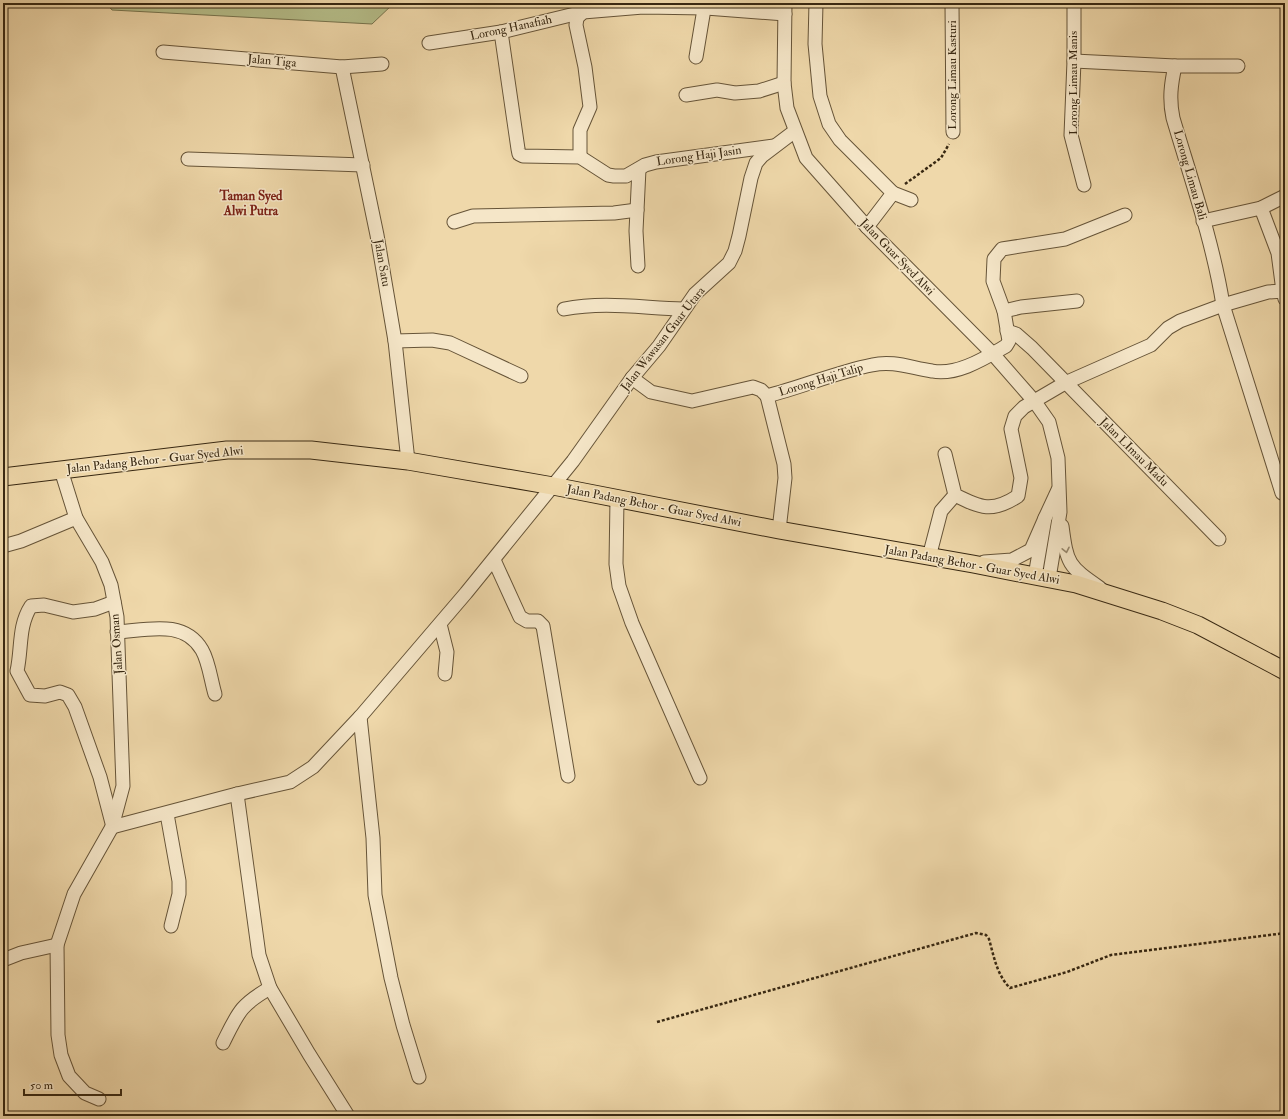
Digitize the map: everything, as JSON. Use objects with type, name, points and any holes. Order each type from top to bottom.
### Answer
[{"type":"main road","name":"Jalan Padang Behor - Guar Syed Alwi","points":[[3,477],[227,450],[311,450],[408,461],[553,486],[779,530],[1042,577],[1108,593],[1162,611],[1198,625],[1285,671]]},
{"type":"street","points":[[816,3],[815,44],[820,96],[829,124],[840,140],[893,192],[911,200]]},
{"type":"street","name":"Lorong Limau Kasturi","points":[[952,3],[953,132]]},
{"type":"street","name":"Lorong Limau Manis","points":[[1074,3],[1074,61],[1071,135],[1084,186]]},
{"type":"street","points":[[696,57],[706,5]]},
{"type":"street","name":"Lorong Hanafiah","points":[[429,44],[501,32],[584,8],[706,5],[785,9]]},
{"type":"street","points":[[580,158],[580,130],[590,107],[585,67],[576,25],[577,18],[584,8]]},
{"type":"street","name":"Jalan Guar Syed Alwi","points":[[785,9],[784,83],[787,108],[806,158],[867,227],[993,354],[1035,402],[1049,422],[1056,443],[1060,512],[1042,577]]},
{"type":"street","name":"Lorong Haji Jasin","points":[[501,32],[518,149],[519,154],[523,156],[580,158],[608,175],[626,176],[645,165],[656,162],[774,146]]},
{"type":"street","name":"Jalan Tiga","points":[[163,52],[342,67],[382,64]]},
{"type":"street","points":[[1074,61],[1175,66],[1238,66]]},
{"type":"street","name":"Lorong Limau Bali","points":[[1175,66],[1170,92],[1170,105],[1220,284],[1223,305],[1282,494]]},
{"type":"street","name":"Jalan Satu","points":[[342,67],[363,164],[395,341],[408,461]]},
{"type":"street","points":[[686,95],[717,90],[735,93],[759,91],[784,83]]},
{"type":"street","name":"Jalan Wawasan Guar Utara","points":[[112,827],[167,814],[237,794],[290,782],[313,767],[360,717],[494,560],[553,486],[632,378],[659,346],[683,309],[695,294],[729,262],[735,251],[751,178],[756,163],[774,146],[795,131]]},
{"type":"street","points":[[188,159],[363,164]]},
{"type":"street","points":[[638,266],[636,231],[640,169]]},
{"type":"street","points":[[867,227],[893,192]]},
{"type":"street","points":[[1203,220],[1261,208],[1285,196]]},
{"type":"street","points":[[945,454],[955,495],[970,503],[986,507],[1002,506],[1018,496],[1021,478],[1011,429],[1015,416],[1024,408],[1065,383],[1151,345],[1168,328],[1180,321],[1223,305],[1268,292],[1284,295],[1278,253],[1261,208]]},
{"type":"street","points":[[454,222],[473,216],[614,213],[637,210]]},
{"type":"street","points":[[1008,332],[1004,311],[994,281],[994,259],[1002,249],[1065,239],[1125,215]]},
{"type":"street","points":[[1004,311],[1021,307],[1077,301]]},
{"type":"street","points":[[564,309],[601,304],[643,308],[683,309]]},
{"type":"street","name":"Lorong Haji Talip","points":[[632,378],[651,392],[692,401],[753,387],[761,390],[767,396],[872,365],[888,363],[933,372],[964,366],[993,354],[1006,346],[1009,341],[1008,332]]},
{"type":"street","name":"Jalan LImau Madu","points":[[1008,332],[1016,334],[1049,366],[1219,539]]},
{"type":"street","points":[[395,341],[432,340],[450,343],[521,376]]},
{"type":"street","points":[[767,396],[784,464],[785,478],[779,530]]},
{"type":"street","name":"Jalan Osman","points":[[61,470],[76,518],[102,562],[111,585],[117,632],[123,786],[112,827],[74,894],[57,945],[58,1035],[61,1055],[69,1076],[85,1093],[99,1099]]},
{"type":"street","name":"Jalan Guar Syed Alwi","points":[[1042,577],[1045,518],[1059,489]]},
{"type":"street","points":[[929,557],[941,511],[955,495]]},
{"type":"street","points":[[617,499],[616,564],[619,586],[632,623],[700,778]]},
{"type":"street","points":[[1060,512],[1066,555],[1077,572],[1108,593]]},
{"type":"street","points":[[3,546],[21,541],[76,518]]},
{"type":"street","points":[[972,564],[1012,560],[1031,550],[1045,518]]},
{"type":"street","points":[[494,560],[520,617],[527,621],[538,621],[543,626],[568,776]]},
{"type":"street","points":[[112,827],[110,813],[100,777],[75,706],[68,695],[60,692],[45,696],[30,695],[17,671],[25,615],[31,606],[44,605],[73,612],[95,609],[114,602]]},
{"type":"street","points":[[440,624],[447,652],[445,674]]},
{"type":"street","points":[[117,632],[171,628],[189,634],[202,650],[215,694]]},
{"type":"street","points":[[360,717],[373,838],[375,895],[393,984],[403,1024],[419,1076]]},
{"type":"street","points":[[237,794],[259,955],[270,988],[348,1116]]},
{"type":"street","points":[[167,814],[179,881],[171,926]]},
{"type":"street","points":[[3,960],[57,945]]},
{"type":"street","points":[[223,1043],[239,1010],[253,998],[270,988]]},
{"type":"path","name":"Lorong Limau Kasturi","points":[[893,192],[941,158],[947,150],[953,132]]},
{"type":"path","points":[[657,1022],[976,933],[986,935],[989,939],[1002,981],[1010,988],[1067,972],[1111,955],[1285,933]]},
{"type":"green space","points":[[106,3],[393,4],[372,24],[112,10]]},
{"type":"district","name":"Taman Syed Alwi Putra","points":[[251,204]]}]
